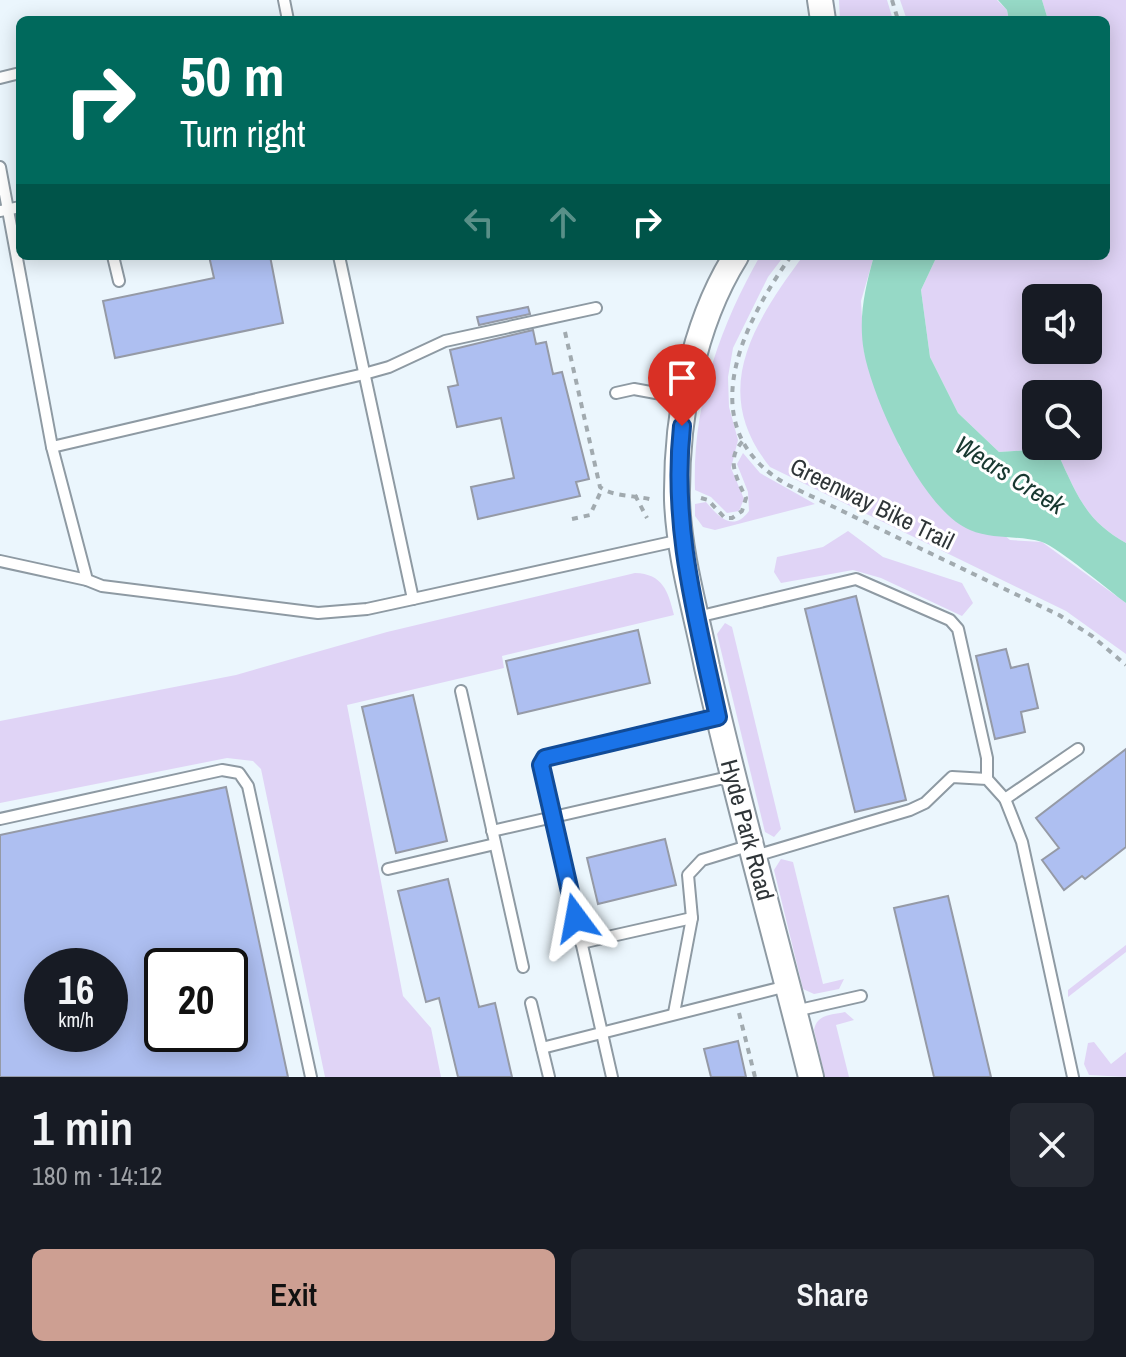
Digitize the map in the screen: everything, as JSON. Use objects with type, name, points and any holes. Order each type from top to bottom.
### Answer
[{"type":"street","name":"Hyde Park Road","points":[[734,260],[702,328],[685,399],[677,500],[681,540],[718,717],[811,1077]]},
{"type":"lane","points":[[0,167],[4,210],[52,447],[87,580]]},
{"type":"lane","points":[[114,260],[119,281]]},
{"type":"lane","points":[[340,260],[413,599]]},
{"type":"lane","points":[[52,447],[364,374],[389,367],[445,341],[596,308]]},
{"type":"lane","points":[[616,393],[634,389],[685,399]]},
{"type":"lane","points":[[0,561],[102,586],[318,613],[367,609],[681,540]]},
{"type":"lane","points":[[697,617],[856,579],[950,620],[958,629],[987,758],[987,779],[1005,799],[1022,842],[1073,1077]]},
{"type":"lane","points":[[461,691],[523,967]]},
{"type":"lane","points":[[612,1077],[541,765],[545,758],[718,717]]},
{"type":"lane","points":[[1005,799],[1078,749]]},
{"type":"lane","points":[[0,819],[222,770],[239,773],[248,786],[311,1077]]},
{"type":"lane","points":[[492,831],[733,776]]},
{"type":"lane","points":[[674,1013],[692,918],[687,886],[693,866],[710,856],[752,851],[910,810],[925,803],[952,777],[987,779]]},
{"type":"lane","points":[[388,869],[495,844]]},
{"type":"lane","points":[[581,943],[692,918]]},
{"type":"lane","points":[[542,1048],[789,985]]},
{"type":"lane","points":[[795,1011],[861,996]]},
{"type":"lane","points":[[531,1003],[549,1077]]},
{"type":"path","name":"Greenway Bike Trail","points":[[788,260],[759,305],[736,361],[732,402],[743,441],[773,476],[1059,615],[1092,636],[1126,665]]},
{"type":"path","points":[[561,316],[602,489],[590,515],[572,519]]},
{"type":"path","points":[[602,489],[657,501],[702,498],[725,518],[738,516],[746,505],[746,498],[734,476],[733,461],[743,441]]},
{"type":"path","points":[[635,495],[647,518]]},
{"type":"path","points":[[735,998],[755,1077]]},
{"type":"shaded area","points":[[839,0],[887,0],[892,16],[840,16]]},
{"type":"shaded area","points":[[900,0],[997,0],[1007,10],[1008,16],[906,16]]},
{"type":"shaded area","points":[[1042,0],[1126,0],[1126,543],[1101,526],[1084,506],[1061,460],[1102,460],[1102,380],[1022,380],[1022,451],[999,452],[958,413],[930,357],[921,290],[935,260],[1110,260],[1110,16],[1047,16]]},
{"type":"shaded area","points":[[758,260],[781,260],[768,277],[733,348],[728,377],[729,407],[738,440],[731,468],[744,499],[739,511],[727,513],[711,497],[695,490],[695,459],[703,398],[711,368],[745,283]]},
{"type":"shaded area","points":[[800,260],[873,260],[861,301],[864,352],[900,448],[1010,540],[1042,542],[1126,603],[1126,654],[1066,611],[770,467],[752,439],[742,412],[740,385],[745,358],[755,333]]},
{"type":"shaded area","points":[[743,453],[760,473],[815,504],[715,530],[703,527],[695,516],[695,504],[706,502],[721,517],[732,522],[743,518],[749,511],[748,492],[737,464]]},
{"type":"shaded area","points":[[848,531],[883,557],[962,583],[973,603],[962,616],[881,578],[853,570],[781,583],[774,572],[777,557],[823,547]]},
{"type":"shaded area","points":[[635,573],[652,577],[663,585],[674,615],[502,656],[504,668],[347,705],[403,996],[431,1028],[441,1077],[325,1077],[261,769],[253,761],[227,758],[0,803],[0,721],[236,675],[387,632]]},
{"type":"shaded area","points":[[725,623],[732,627],[781,829],[774,837],[765,832],[717,634]]},
{"type":"shaded area","points":[[781,859],[793,862],[823,984],[844,979],[839,989],[814,994],[803,989],[774,870]]},
{"type":"shaded area","points":[[1126,945],[1126,952],[1068,997],[1068,990]]},
{"type":"shaded area","points":[[845,1012],[854,1020],[836,1025],[849,1077],[825,1077],[814,1030],[821,1018]]},
{"type":"shaded area","points":[[1094,1042],[1111,1064],[1126,1052],[1126,1077],[1089,1075],[1084,1064],[1088,1043]]},
{"type":"water","points":[[998,0],[1042,0],[1047,16],[1008,16]]},
{"type":"water","name":"Wears Creek","points":[[873,260],[935,260],[921,290],[930,357],[958,413],[999,452],[1022,451],[1022,460],[1061,460],[1084,506],[1101,526],[1126,543],[1126,603],[1050,546],[970,530],[952,519],[935,501],[903,452],[869,373],[864,352],[863,303]]},
{"type":"building","points":[[210,260],[271,260],[283,323],[115,358],[103,301],[214,278]]},
{"type":"building","points":[[528,307],[530,314],[479,325],[477,317]]},
{"type":"building","points":[[533,330],[536,344],[546,342],[553,374],[562,372],[589,479],[576,482],[580,496],[478,519],[471,487],[514,478],[501,418],[457,427],[448,387],[458,385],[450,350]]},
{"type":"building","points":[[856,596],[906,800],[855,812],[805,609]]},
{"type":"building","points":[[638,630],[650,683],[518,714],[506,661]]},
{"type":"building","points":[[1006,649],[1011,668],[1028,664],[1038,708],[1021,712],[1025,732],[995,739],[976,656]]},
{"type":"building","points":[[413,695],[447,841],[396,853],[362,707]]},
{"type":"building","points":[[1126,749],[1126,847],[1085,879],[1082,876],[1064,890],[1042,860],[1059,848],[1036,818]]},
{"type":"building","points":[[226,787],[288,1077],[0,1077],[0,835]]},
{"type":"building","points":[[665,839],[676,885],[598,904],[587,858]]},
{"type":"building","points":[[448,879],[479,1007],[495,1003],[512,1077],[458,1077],[439,998],[426,1002],[398,891]]},
{"type":"building","points":[[948,896],[991,1077],[934,1077],[894,908]]},
{"type":"building","points":[[738,1041],[746,1077],[711,1077],[704,1049]]},
{"type":"route","points":[[576,918],[541,765],[545,758],[718,717],[681,540],[677,500],[682,426]]}]
